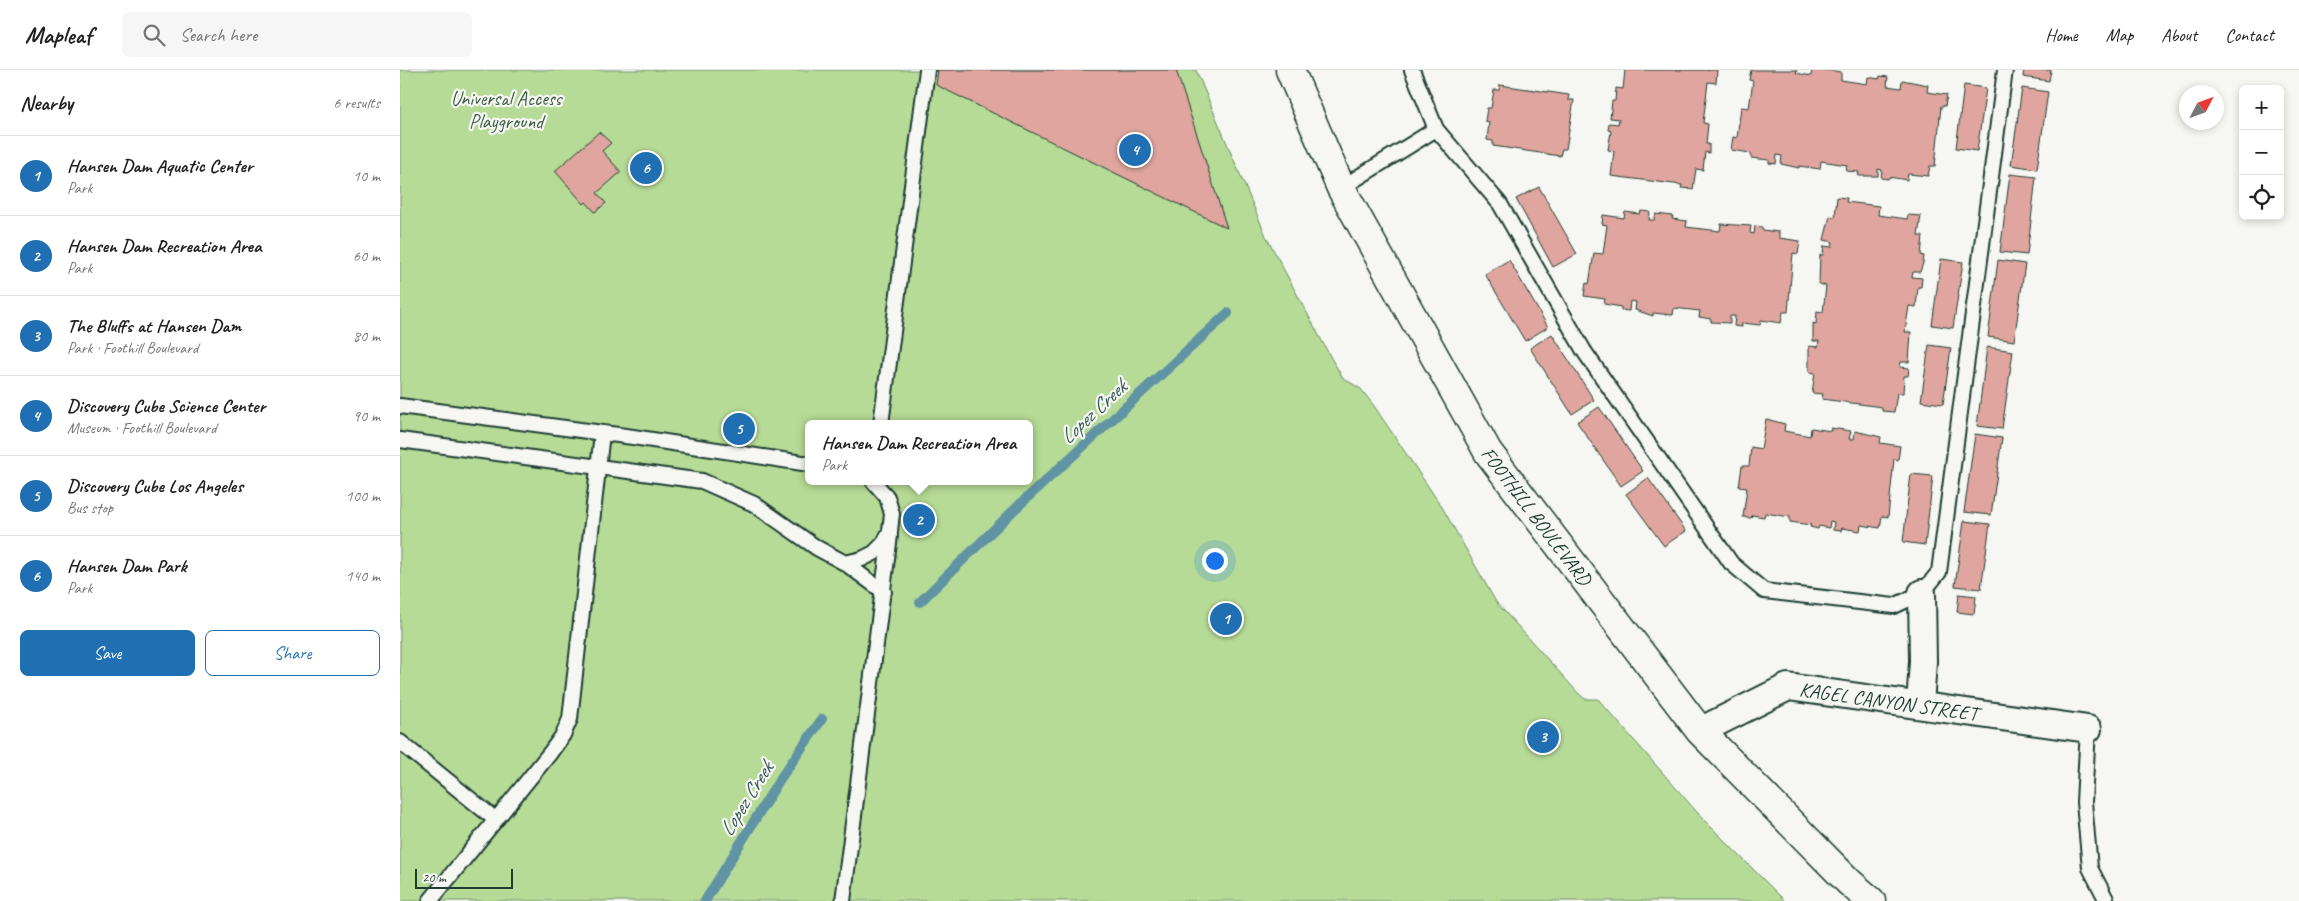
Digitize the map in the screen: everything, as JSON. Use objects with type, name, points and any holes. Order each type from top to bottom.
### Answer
[{"type":"main road","name":"FOOTHILL BOULEVARD","points":[[1290,70],[1341,188],[1488,452],[1700,731],[1870,901]]},
{"type":"street","points":[[1920,706],[1923,661],[1922,593]]},
{"type":"street","name":"KAGEL CANYON STREET","points":[[1700,731],[1788,687],[2088,729]]},
{"type":"lane","points":[[882,420],[927,70]]},
{"type":"lane","points":[[1412,70],[1436,129],[1500,204],[1584,351],[1731,563],[1764,591],[1894,606],[1922,593],[1939,572],[2005,70]]},
{"type":"lane","points":[[1341,188],[1436,129]]},
{"type":"lane","points":[[400,406],[602,433],[805,463]]},
{"type":"lane","points":[[430,901],[550,753],[563,735],[570,719],[602,433]]},
{"type":"lane","points":[[400,440],[702,481],[754,504],[817,548],[845,563],[884,592]]},
{"type":"lane","points":[[843,901],[884,592],[892,514],[887,497],[876,485]]},
{"type":"lane","points":[[845,563],[862,559],[874,553],[884,543],[890,531]]},
{"type":"lane","points":[[2088,729],[2084,802],[2090,868],[2107,901]]},
{"type":"lane","points":[[400,742],[496,820]]},
{"type":"green space","name":"Universal Access Playground","points":[[400,70],[1196,70],[1266,236],[1331,358],[1343,378],[1361,389],[1374,406],[1442,507],[1496,602],[1579,694],[1585,699],[1598,699],[1703,819],[1785,901],[400,901]]},
{"type":"building","points":[[938,70],[1176,70],[1227,228],[936,85]]},
{"type":"building","points":[[1625,70],[1717,70],[1716,83],[1708,82],[1703,123],[1708,124],[1706,144],[1709,144],[1709,153],[1705,152],[1703,170],[1696,169],[1693,189],[1681,188],[1682,185],[1611,176],[1614,151],[1608,150],[1611,131],[1608,130],[1609,123],[1618,124],[1619,119],[1610,118],[1612,101],[1615,101],[1616,88],[1623,89]]},
{"type":"building","points":[[1751,70],[1797,70],[1796,73],[1811,76],[1812,70],[1826,70],[1841,72],[1841,80],[1867,84],[1868,77],[1879,79],[1880,76],[1888,77],[1887,86],[1901,88],[1902,80],[1928,85],[1927,92],[1947,95],[1945,106],[1941,106],[1935,166],[1930,166],[1928,176],[1908,174],[1907,180],[1889,177],[1888,179],[1881,178],[1882,170],[1878,169],[1878,176],[1858,176],[1859,172],[1846,171],[1847,165],[1821,161],[1820,169],[1799,166],[1799,168],[1781,164],[1782,156],[1777,155],[1776,164],[1769,163],[1769,160],[1751,158],[1751,153],[1731,150],[1733,137],[1737,138],[1741,107],[1749,108],[1753,81],[1749,80]]},
{"type":"building","points":[[2024,70],[2051,70],[2049,81],[2023,77]]},
{"type":"building","points":[[1500,85],[1569,95],[1568,100],[1574,100],[1566,149],[1562,149],[1560,156],[1493,146],[1493,141],[1487,140],[1489,122],[1485,121],[1487,108],[1491,108],[1494,90],[1499,90]]},
{"type":"building","points":[[1964,85],[1986,88],[1977,151],[1956,148]]},
{"type":"building","points":[[2022,88],[2048,92],[2037,169],[2011,165]]},
{"type":"building","points":[[599,132],[611,143],[602,151],[621,172],[597,193],[606,203],[595,212],[586,202],[584,204],[555,171]]},
{"type":"building","points":[[2010,174],[2036,177],[2027,255],[2000,252]]},
{"type":"building","points":[[1539,187],[1577,254],[1553,267],[1516,199]]},
{"type":"building","points":[[1837,197],[1847,198],[1846,202],[1879,206],[1878,215],[1907,219],[1908,215],[1921,216],[1918,236],[1923,236],[1921,255],[1924,256],[1923,263],[1920,272],[1913,272],[1912,277],[1922,278],[1921,287],[1918,287],[1916,307],[1909,306],[1905,332],[1911,332],[1909,362],[1901,362],[1900,367],[1909,368],[1908,376],[1904,376],[1903,393],[1897,393],[1894,412],[1882,411],[1882,407],[1822,399],[1823,394],[1812,393],[1815,373],[1809,372],[1809,346],[1818,347],[1819,341],[1813,341],[1813,323],[1816,324],[1817,311],[1823,312],[1826,286],[1819,284],[1820,255],[1823,255],[1824,246],[1832,247],[1833,242],[1824,240],[1830,216],[1835,217]]},
{"type":"building","points":[[1641,211],[1650,212],[1649,220],[1654,220],[1656,214],[1673,216],[1672,219],[1687,221],[1686,227],[1720,231],[1721,224],[1751,226],[1750,233],[1754,234],[1755,226],[1762,227],[1762,230],[1779,232],[1779,238],[1800,241],[1798,254],[1793,253],[1788,312],[1783,312],[1781,323],[1761,320],[1760,325],[1742,323],[1742,327],[1734,326],[1735,316],[1730,316],[1730,323],[1711,322],[1711,319],[1699,317],[1700,311],[1674,308],[1673,315],[1653,313],[1653,316],[1635,310],[1636,302],[1630,301],[1629,311],[1621,310],[1621,307],[1604,304],[1605,299],[1584,296],[1586,283],[1589,284],[1594,253],[1603,254],[1607,225],[1602,224],[1603,215],[1624,218],[1625,212],[1640,214]]},
{"type":"building","points":[[1941,259],[1963,262],[1953,328],[1932,325]]},
{"type":"building","points":[[1509,260],[1548,327],[1525,341],[1485,274]]},
{"type":"building","points":[[1998,260],[2025,264],[2014,341],[1988,337]]},
{"type":"building","points":[[1552,334],[1594,400],[1572,414],[1530,348]]},
{"type":"building","points":[[1929,345],[1951,348],[1943,404],[1921,401]]},
{"type":"building","points":[[1987,347],[2013,351],[2002,429],[1977,426]]},
{"type":"building","points":[[1599,407],[1643,471],[1621,486],[1577,422]]},
{"type":"building","points":[[1766,419],[1785,424],[1784,431],[1810,436],[1811,428],[1831,431],[1831,428],[1851,431],[1849,439],[1854,439],[1855,431],[1881,437],[1880,443],[1900,446],[1898,460],[1894,459],[1888,517],[1882,516],[1880,528],[1861,525],[1860,531],[1842,528],[1841,531],[1833,530],[1834,522],[1830,521],[1829,528],[1819,526],[1818,529],[1810,527],[1811,525],[1790,522],[1790,517],[1765,513],[1764,517],[1752,515],[1751,518],[1743,517],[1747,488],[1739,487],[1742,466],[1749,466],[1751,447],[1761,449]]},
{"type":"building","points":[[1975,434],[2002,438],[1991,515],[1964,512]]},
{"type":"building","points":[[1911,474],[1933,476],[1925,545],[1903,542]]},
{"type":"building","points":[[1648,478],[1686,531],[1664,546],[1626,494]]},
{"type":"building","points":[[1964,521],[1990,524],[1981,589],[1955,586]]},
{"type":"building","points":[[1959,594],[1976,596],[1974,614],[1957,612]]},
{"type":"waterway","name":"Lopez Creek","points":[[920,602],[1016,508],[1228,313]]},
{"type":"waterway","name":"Lopez Creek","points":[[705,901],[780,779],[822,719]]},
{"type":"place","name":"Discovery Cube Science Center","points":[[1135,150]]},
{"type":"place","name":"Hansen Dam Park","points":[[646,168]]},
{"type":"place","name":"Discovery Cube Los Angeles","points":[[739,429]]},
{"type":"place","name":"Hansen Dam Recreation Area","points":[[919,520]]},
{"type":"place","name":"Hansen Dam Aquatic Center","points":[[1226,619]]},
{"type":"place","name":"The Bluffs at Hansen Dam","points":[[1543,737]]}]
